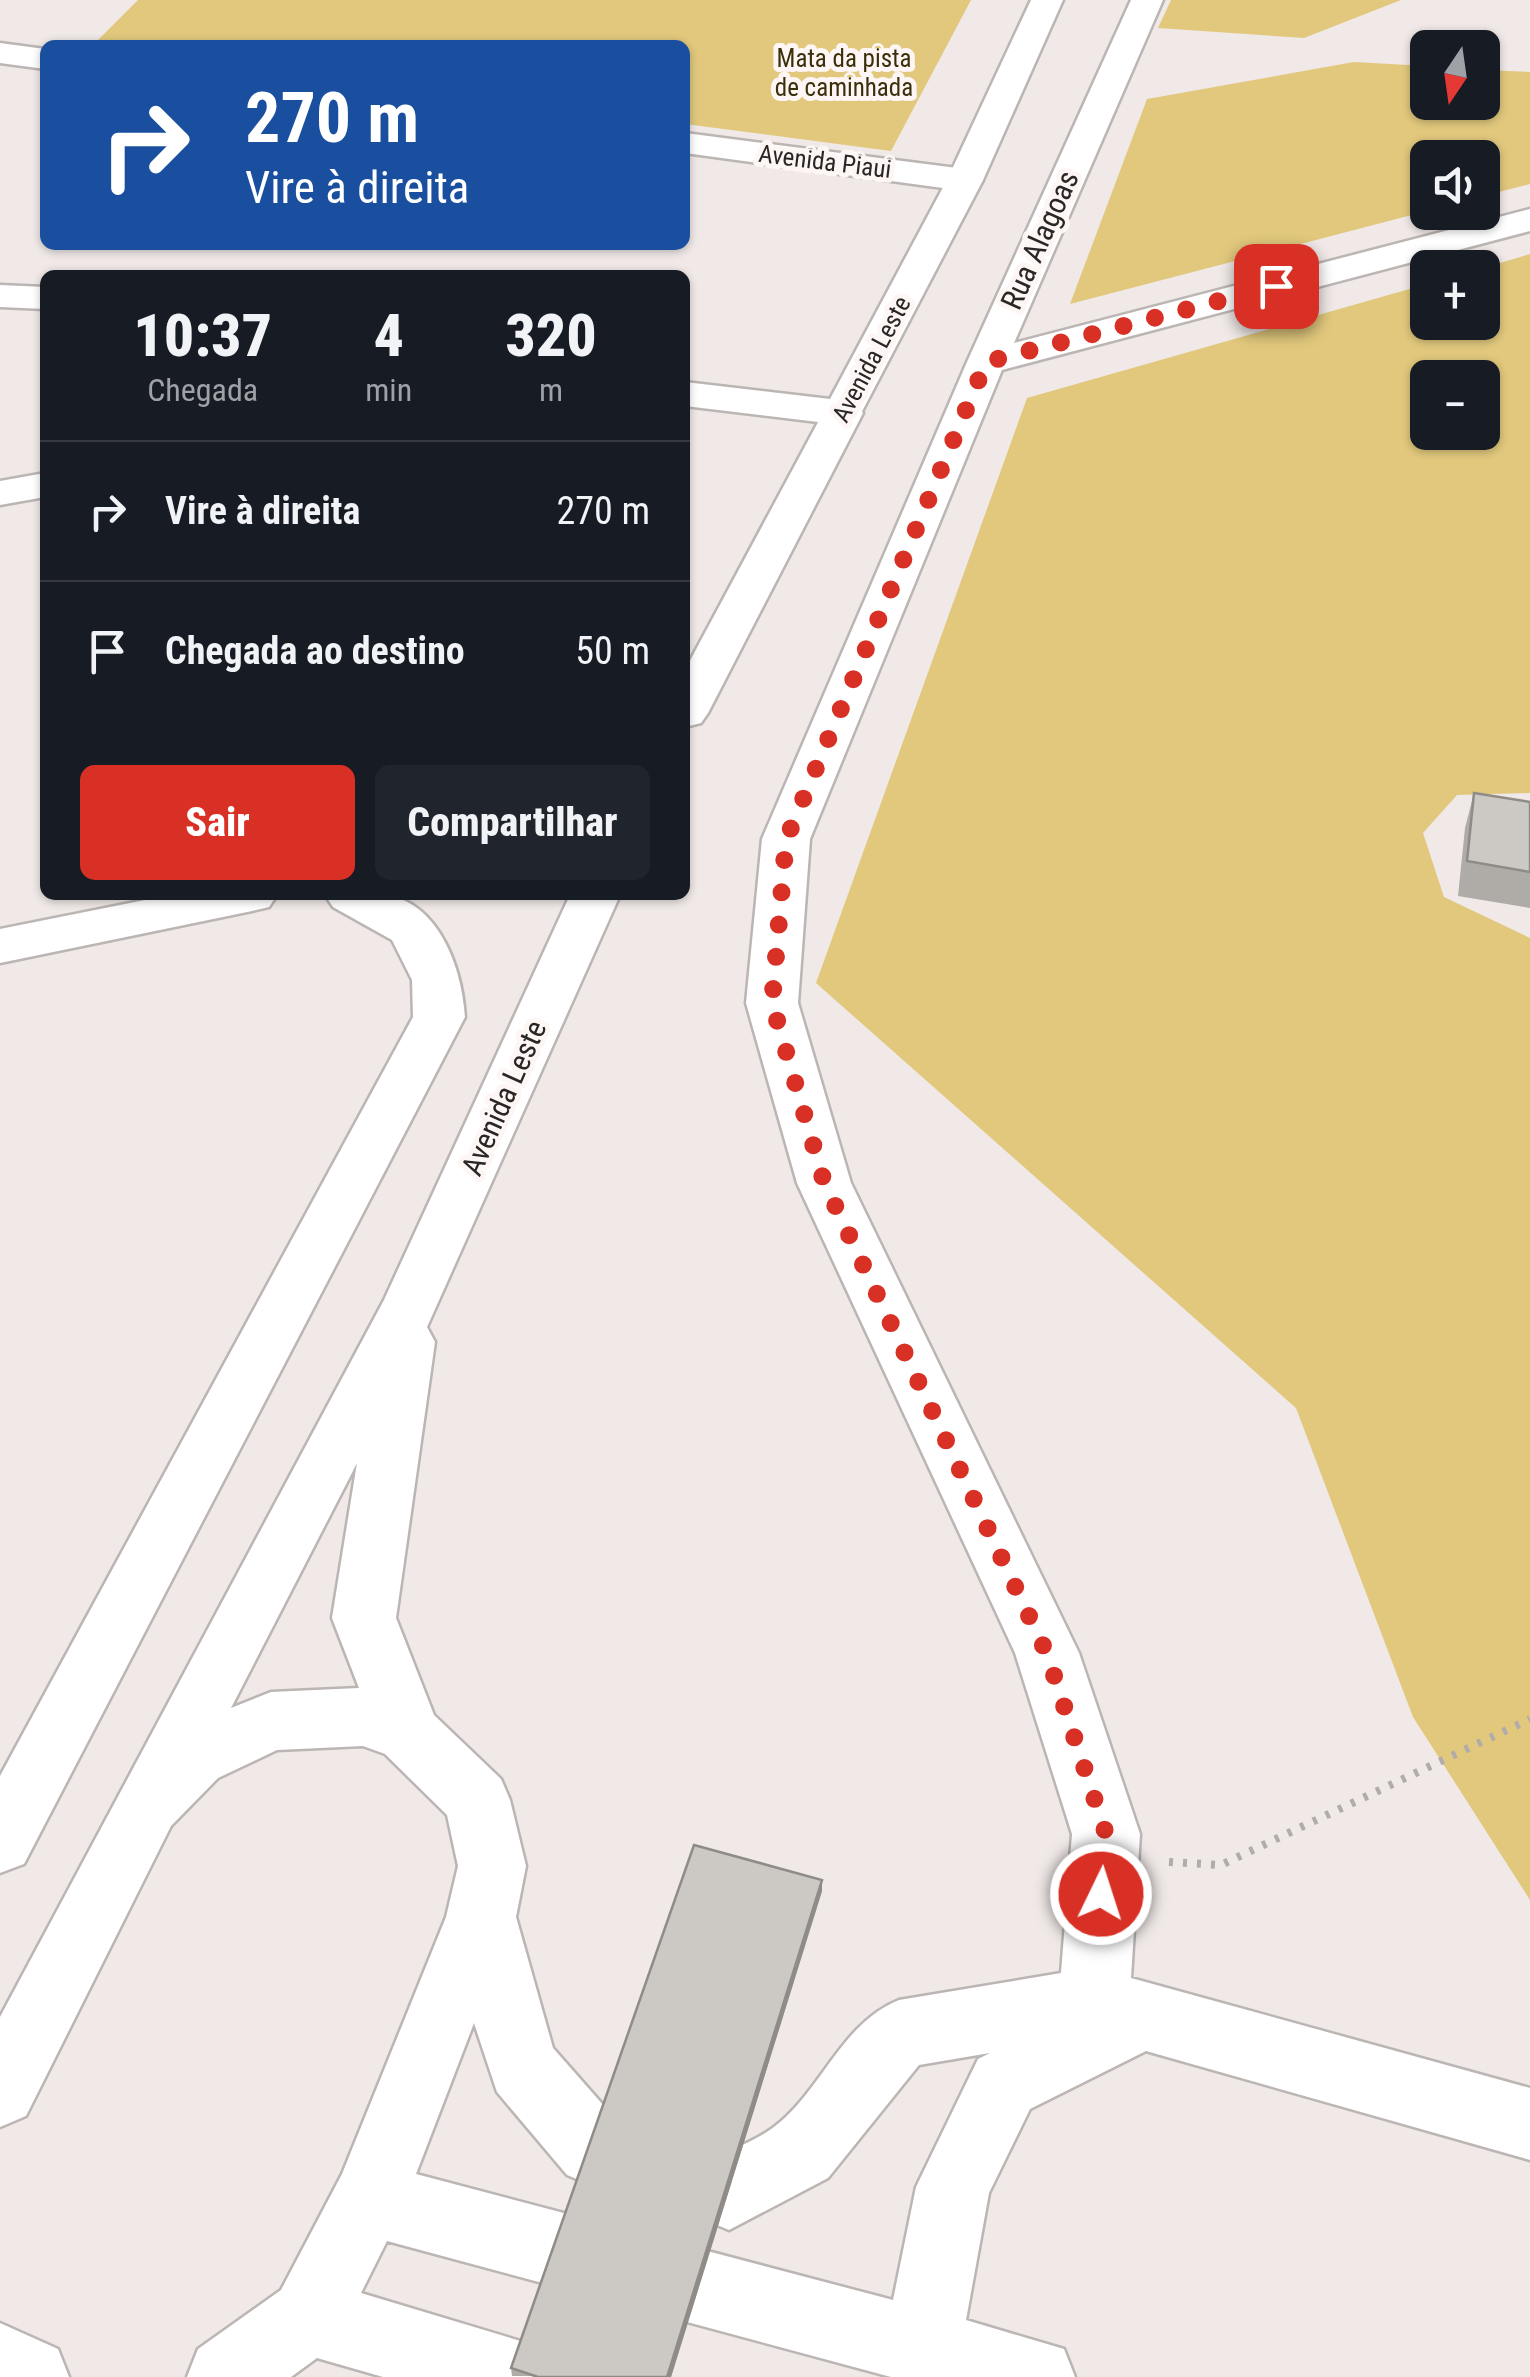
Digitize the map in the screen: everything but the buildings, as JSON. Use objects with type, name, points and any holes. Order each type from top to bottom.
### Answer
[{"type":"street","name":"Avenida Leste","points":[[690,704],[965,180],[1047,0]]},
{"type":"street","name":"Rua Alagoas","points":[[1119,2009],[1104,1858],[1106,1834],[1047,1654],[824,1182],[772,1003],[786,840],[986,362],[1147,0]]},
{"type":"street","points":[[0,54],[40,58]]},
{"type":"street","name":"Avenida Piaui","points":[[690,144],[965,180]]},
{"type":"street","points":[[986,362],[1530,220]]},
{"type":"street","points":[[0,296],[40,298]]},
{"type":"street","points":[[690,395],[843,413]]},
{"type":"street","points":[[0,493],[40,487]]},
{"type":"street","points":[[0,946],[227,900]]},
{"type":"street","points":[[0,1842],[439,1018],[437,980],[412,929],[359,900]]},
{"type":"street","name":"Avenida Leste","points":[[412,1300],[593,900]]},
{"type":"street","points":[[226,2377],[308,2317],[370,2200],[481,1917],[492,1866],[476,1800],[408,1733],[364,1618],[412,1300]]},
{"type":"street","points":[[0,2091],[412,1300]]},
{"type":"street","points":[[147,1805],[195,1757],[271,1721],[363,1717],[408,1733]]},
{"type":"street","points":[[481,1917],[522,2066],[593,2148]]},
{"type":"street","points":[[728,2192],[802,2152],[900,2034],[1119,2009],[1530,2124]]},
{"type":"street","points":[[923,2345],[953,2187],[1004,2084],[1119,2009]]},
{"type":"street","points":[[370,2200],[1036,2377]]},
{"type":"street","points":[[308,2317],[519,2377]]},
{"type":"street","points":[[0,2362],[30,2377]]},
{"type":"path","points":[[1104,1858],[1221,1865],[1530,1719]]},
{"type":"green space","name":"Mata da pista de caminhada","points":[[138,0],[971,0],[891,151],[690,125],[690,40],[98,40]]},
{"type":"green space","points":[[1171,0],[1401,0],[1304,38],[1158,28]]},
{"type":"green space","points":[[1354,62],[1410,65],[1410,120],[1500,120],[1500,71],[1530,72],[1530,184],[1500,192],[1500,140],[1410,140],[1410,215],[1070,304],[1147,99]]},
{"type":"green space","points":[[1530,254],[1530,793],[1457,795],[1423,833],[1444,897],[1530,938],[1530,1900],[1413,1717],[1296,1408],[816,983],[1027,398],[1410,289],[1410,340],[1500,340],[1500,263]]},
{"type":"route","points":[[1101,1894],[1106,1834],[1047,1654],[824,1182],[772,1003],[786,840],[986,362],[1276,286]]}]
